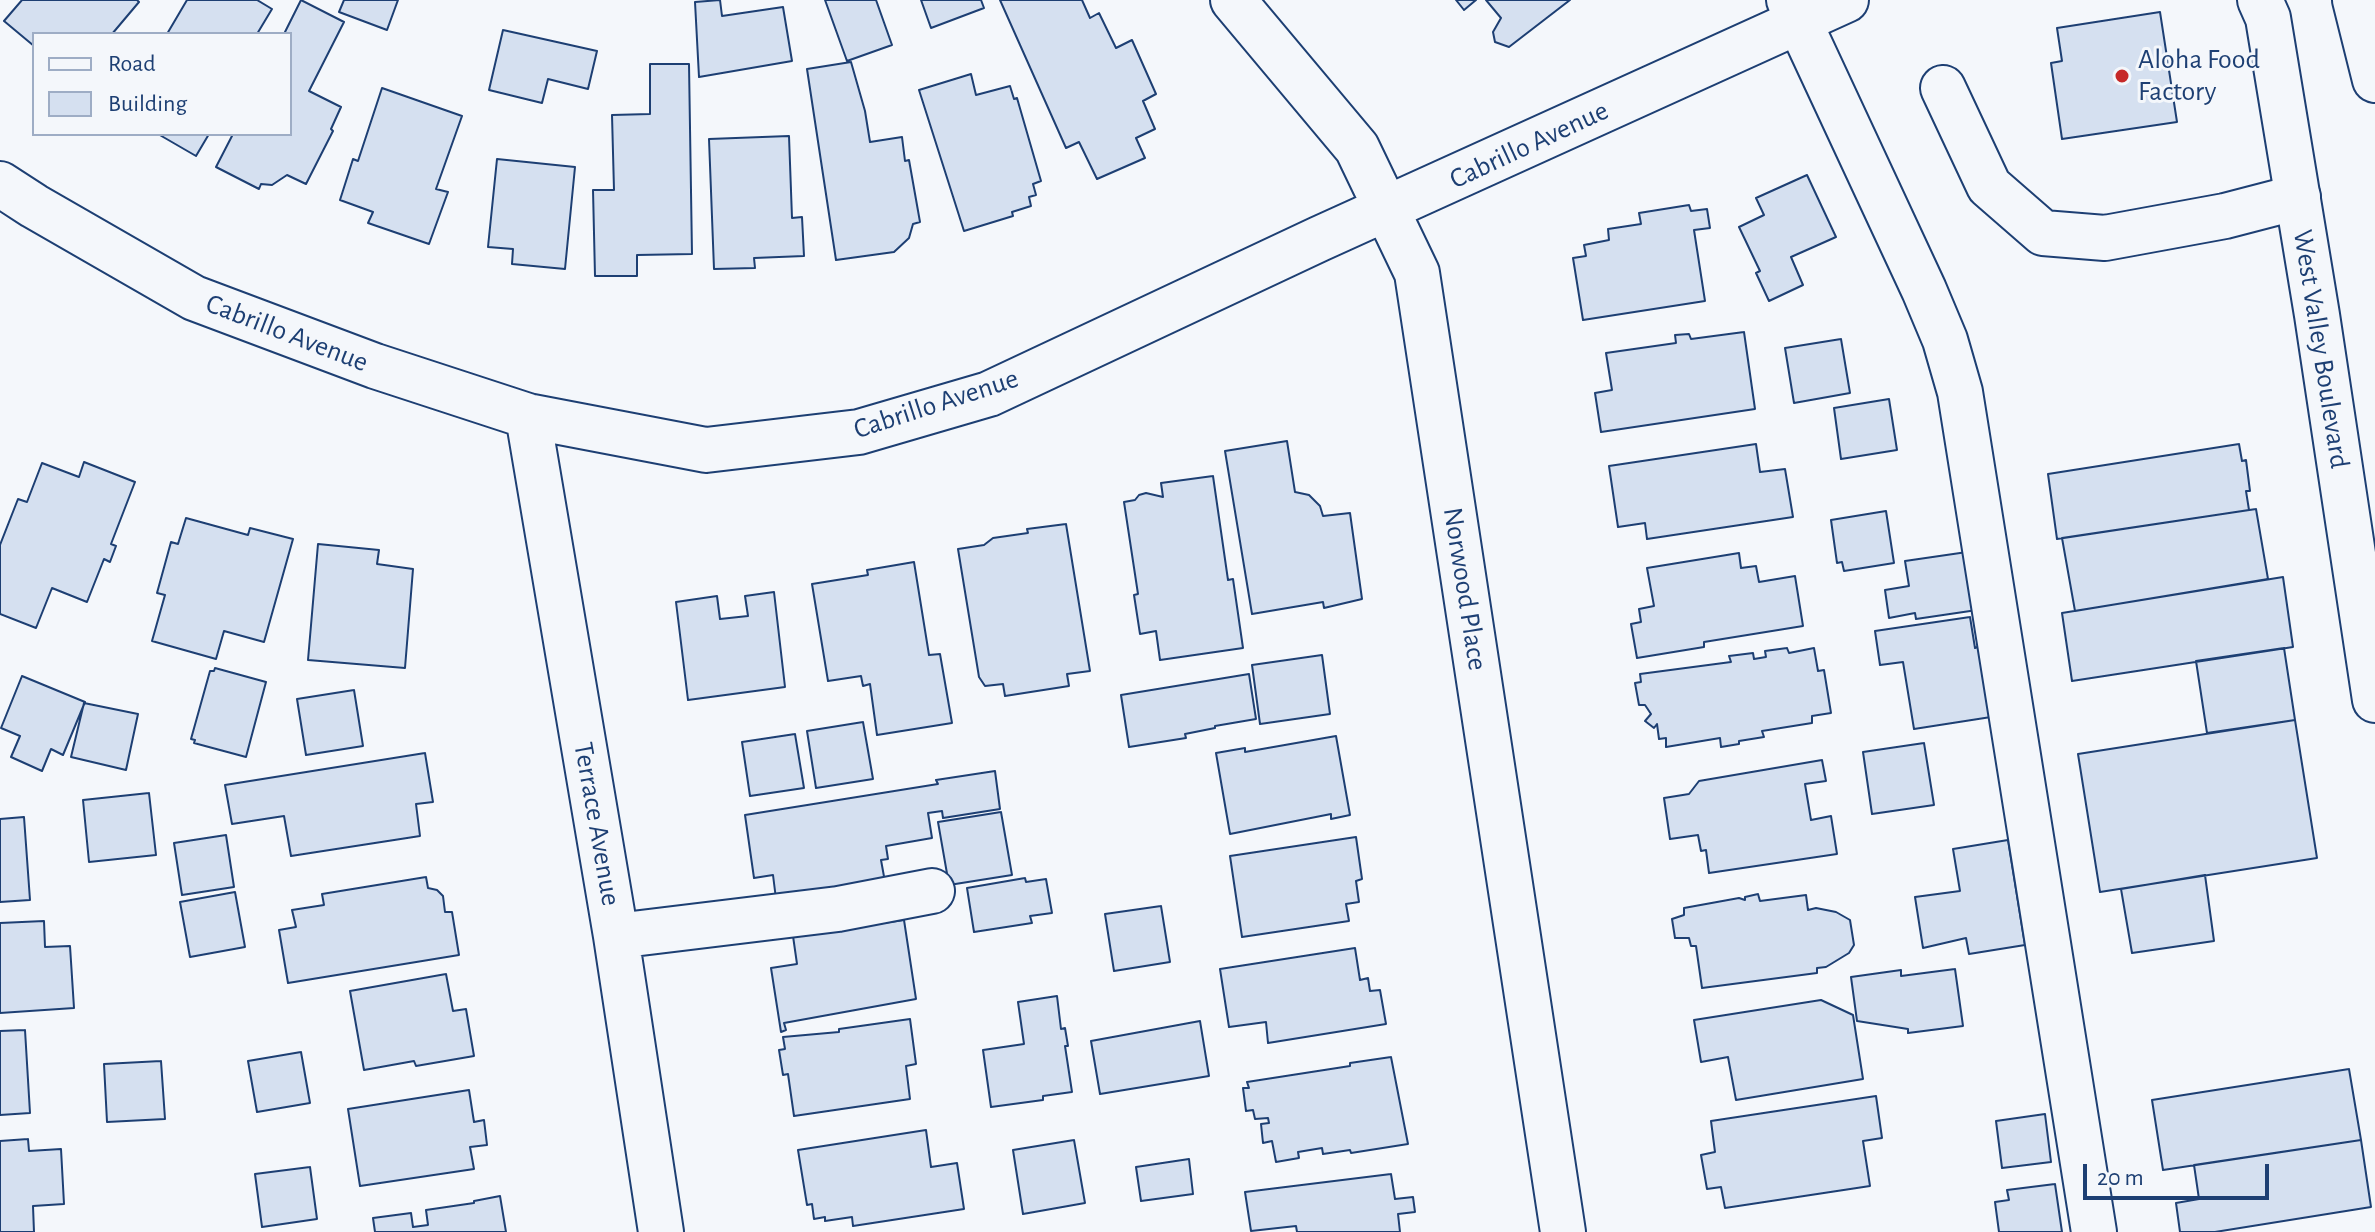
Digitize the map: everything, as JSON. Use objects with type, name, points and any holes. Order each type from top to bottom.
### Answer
[{"type":"street","name":"Norwood Place","points":[[1233,0],[1357,148],[1417,273],[1563,1232]]},
{"type":"street","name":"Cabrillo Avenue","points":[[0,184],[194,298],[375,366],[528,416],[706,450],[859,432],[989,394],[1386,210],[1794,10],[1846,0]]},
{"type":"street","name":"West Valley Boulevard","points":[[2260,0],[2268,18],[2298,197],[2375,700]]},
{"type":"street","points":[[2355,0],[2375,80]]},
{"type":"street","points":[[1794,10],[1924,290],[1945,340],[1960,392],[2094,1232]]},
{"type":"street","points":[[1943,88],[1989,186],[2043,233],[2105,238],[2225,216],[2298,197]]},
{"type":"street","name":"Terrace Avenue","points":[[528,416],[616,936],[661,1232]]},
{"type":"street","points":[[616,936],[838,909],[932,891]]},
{"type":"building","points":[[22,0],[139,2],[114,32],[32,32],[32,44],[4,21]]},
{"type":"building","points":[[187,0],[257,0],[272,9],[258,32],[168,32]]},
{"type":"building","points":[[301,0],[344,22],[309,91],[341,107],[331,129],[333,131],[306,184],[287,175],[272,185],[261,184],[259,189],[216,167],[232,136],[292,136],[292,32],[285,32]]},
{"type":"building","points":[[344,0],[398,0],[387,30],[339,12]]},
{"type":"building","points":[[720,0],[722,16],[783,7],[792,61],[699,77],[695,2]]},
{"type":"building","points":[[825,0],[876,0],[892,45],[847,61]]},
{"type":"building","points":[[921,0],[981,0],[984,8],[931,28]]},
{"type":"building","points":[[1000,0],[1082,0],[1090,18],[1099,13],[1116,48],[1132,40],[1156,94],[1143,101],[1155,129],[1136,138],[1145,158],[1097,179],[1079,142],[1066,148]]},
{"type":"building","points":[[1456,0],[1476,0],[1464,10]]},
{"type":"building","points":[[1486,0],[1570,0],[1509,47],[1495,42],[1493,32],[1501,18]]},
{"type":"building","points":[[2160,12],[2177,122],[2062,139],[2051,63],[2062,61],[2057,28]]},
{"type":"building","points":[[503,30],[597,51],[588,89],[548,79],[542,103],[489,90]]},
{"type":"building","points":[[851,62],[870,142],[902,137],[920,222],[913,224],[909,238],[894,252],[836,260],[807,69]]},
{"type":"building","points":[[650,64],[689,64],[692,254],[637,255],[637,276],[595,276],[593,190],[614,190],[612,115],[650,114]]},
{"type":"building","points":[[971,74],[976,95],[1010,86],[1014,99],[1017,98],[1041,181],[1033,184],[1036,195],[1029,197],[1031,206],[1012,212],[1013,216],[964,231],[919,90]]},
{"type":"building","points":[[382,88],[462,116],[436,189],[448,192],[429,244],[368,223],[373,212],[340,200],[353,159],[358,161]]},
{"type":"building","points":[[161,136],[208,136],[196,156]]},
{"type":"building","points":[[789,136],[792,218],[802,217],[804,256],[754,258],[755,268],[714,269],[709,139]]},
{"type":"building","points":[[497,159],[575,167],[565,269],[512,264],[513,249],[488,247]]},
{"type":"building","points":[[1807,175],[1836,237],[1791,257],[1803,285],[1769,301],[1756,273],[1760,271],[1739,227],[1764,215],[1756,198]]},
{"type":"building","points":[[1689,205],[1691,211],[1707,209],[1710,228],[1694,230],[1705,301],[1583,320],[1573,258],[1586,256],[1584,245],[1609,240],[1608,229],[1641,224],[1639,213]]},
{"type":"building","points":[[1744,332],[1755,409],[1601,432],[1595,393],[1612,390],[1606,353],[1676,343],[1675,335],[1689,334],[1691,339]]},
{"type":"building","points":[[1841,339],[1850,393],[1794,403],[1785,348]]},
{"type":"building","points":[[1889,399],[1897,450],[1841,459],[1834,408]]},
{"type":"building","points":[[1287,441],[1295,492],[1309,495],[1320,506],[1323,516],[1350,513],[1362,599],[1324,608],[1323,602],[1252,614],[1225,451]]},
{"type":"building","points":[[1756,444],[1760,472],[1785,469],[1793,517],[1647,539],[1645,523],[1618,527],[1609,466]]},
{"type":"building","points":[[2239,444],[2242,461],[2246,460],[2249,510],[2057,539],[2048,474]]},
{"type":"building","points":[[84,462],[135,482],[111,544],[116,546],[110,562],[104,559],[87,602],[52,588],[36,628],[0,614],[0,545],[18,499],[27,502],[42,463],[79,477]]},
{"type":"building","points":[[1213,476],[1228,580],[1233,579],[1243,648],[1160,660],[1156,631],[1140,634],[1134,595],[1138,594],[1124,502],[1146,493],[1163,497],[1161,483]]},
{"type":"building","points":[[2256,509],[2268,579],[2075,611],[2062,538]]},
{"type":"building","points":[[1886,511],[1894,563],[1844,571],[1842,562],[1837,563],[1831,520]]},
{"type":"building","points":[[186,518],[248,535],[250,528],[293,539],[264,642],[224,631],[216,659],[152,641],[165,595],[157,593],[171,542],[178,544]]},
{"type":"building","points":[[1066,524],[1090,671],[1067,674],[1069,686],[1005,696],[1003,684],[985,686],[979,677],[958,549],[984,545],[993,538],[1028,533],[1027,529]]},
{"type":"building","points":[[318,544],[379,550],[377,564],[413,569],[405,668],[308,660]]},
{"type":"building","points":[[1967,552],[1977,610],[1916,619],[1915,613],[1889,618],[1885,590],[1909,586],[1905,561]]},
{"type":"building","points":[[1739,553],[1741,568],[1756,566],[1759,582],[1795,576],[1803,626],[1704,642],[1704,647],[1637,658],[1631,624],[1641,622],[1639,609],[1654,606],[1647,568]]},
{"type":"building","points":[[914,562],[929,655],[940,654],[952,723],[877,735],[870,684],[863,686],[861,676],[828,681],[812,584],[868,575],[867,570]]},
{"type":"building","points":[[2283,577],[2293,647],[2072,681],[2062,613]]},
{"type":"building","points":[[774,592],[785,687],[688,700],[676,602],[717,596],[720,619],[748,616],[745,596]]},
{"type":"building","points":[[1970,617],[1975,648],[1980,646],[1991,717],[1914,729],[1903,662],[1880,665],[1875,631]]},
{"type":"building","points":[[1787,648],[1789,653],[1814,648],[1818,671],[1824,670],[1831,713],[1812,716],[1812,723],[1762,731],[1764,737],[1721,747],[1720,738],[1666,747],[1666,738],[1659,739],[1657,724],[1654,728],[1645,721],[1651,714],[1645,705],[1639,705],[1635,683],[1641,682],[1640,674],[1731,662],[1729,656],[1753,653],[1754,659],[1766,657],[1765,651]]},
{"type":"building","points":[[2284,648],[2295,720],[2207,733],[2196,661]]},
{"type":"building","points":[[1322,655],[1330,714],[1260,724],[1252,665]]},
{"type":"building","points":[[215,668],[266,682],[246,757],[194,743],[195,740],[191,739],[210,671]]},
{"type":"building","points":[[1249,674],[1256,719],[1185,734],[1186,738],[1129,747],[1121,695]]},
{"type":"building","points":[[22,676],[85,702],[63,755],[51,749],[42,771],[11,757],[20,736],[1,728]]},
{"type":"building","points":[[354,690],[363,746],[306,755],[297,699]]},
{"type":"building","points":[[84,703],[138,714],[126,770],[71,757]]},
{"type":"building","points":[[2295,720],[2317,858],[2100,892],[2078,754]]},
{"type":"building","points":[[863,722],[873,779],[816,788],[807,731]]},
{"type":"building","points":[[795,734],[804,788],[750,796],[742,742]]},
{"type":"building","points":[[1336,736],[1350,815],[1331,819],[1331,814],[1230,834],[1216,753],[1245,748],[1245,752]]},
{"type":"building","points":[[1924,743],[1934,805],[1872,814],[1863,752]]},
{"type":"building","points":[[425,753],[433,802],[416,804],[420,836],[291,856],[284,816],[232,824],[225,785]]},
{"type":"building","points":[[1822,760],[1826,781],[1805,784],[1811,820],[1831,816],[1837,854],[1709,873],[1706,850],[1701,851],[1698,835],[1670,839],[1664,798],[1689,794],[1699,781]]},
{"type":"building","points":[[995,771],[1000,809],[943,818],[942,811],[928,813],[932,838],[886,846],[888,859],[881,860],[885,882],[776,899],[773,875],[754,878],[745,815],[938,784],[936,780]]},
{"type":"building","points":[[149,793],[156,855],[89,862],[83,800]]},
{"type":"building","points":[[1001,812],[1012,875],[949,885],[938,822]]},
{"type":"building","points":[[24,817],[30,900],[0,902],[0,819]]},
{"type":"building","points":[[226,835],[234,887],[182,895],[174,843]]},
{"type":"building","points":[[1356,837],[1362,879],[1356,881],[1359,902],[1346,904],[1349,921],[1242,937],[1230,856]]},
{"type":"building","points":[[2008,840],[2025,945],[1969,954],[1966,938],[1923,948],[1915,897],[1960,891],[1953,849]]},
{"type":"building","points":[[2205,875],[2214,941],[2132,953],[2121,889]]},
{"type":"building","points":[[426,877],[428,888],[437,890],[443,896],[445,912],[452,912],[459,955],[288,983],[279,930],[296,927],[292,910],[324,905],[322,894]]},
{"type":"building","points":[[1025,878],[1026,882],[1046,879],[1052,913],[1030,916],[1032,923],[974,932],[967,888]]},
{"type":"building","points":[[235,892],[245,947],[190,957],[180,902]]},
{"type":"building","points":[[1758,894],[1760,901],[1806,895],[1808,910],[1816,908],[1836,912],[1850,920],[1854,945],[1849,953],[1826,967],[1817,968],[1817,973],[1702,988],[1696,946],[1691,946],[1689,938],[1675,938],[1672,919],[1684,915],[1684,908],[1739,898],[1745,900],[1745,897]]},
{"type":"building","points":[[1161,906],[1170,962],[1114,971],[1105,914]]},
{"type":"building","points":[[904,920],[916,999],[784,1023],[786,1030],[781,1032],[771,968],[797,964],[793,936]]},
{"type":"building","points":[[44,921],[45,947],[70,946],[74,1008],[0,1013],[0,923]]},
{"type":"building","points":[[1355,948],[1360,980],[1368,978],[1370,991],[1380,990],[1386,1024],[1268,1043],[1266,1022],[1229,1027],[1220,969]]},
{"type":"building","points":[[1955,969],[1963,1026],[1908,1033],[1908,1029],[1857,1021],[1851,977],[1901,970],[1901,976]]},
{"type":"building","points":[[446,974],[453,1011],[466,1009],[474,1056],[416,1066],[414,1061],[364,1070],[350,991]]},
{"type":"building","points":[[1057,996],[1061,1029],[1065,1028],[1068,1046],[1065,1046],[1072,1092],[1043,1096],[1043,1100],[991,1107],[983,1050],[1024,1044],[1018,1002]]},
{"type":"building","points":[[1821,1000],[1853,1015],[1863,1079],[1736,1100],[1728,1057],[1701,1062],[1694,1020]]},
{"type":"building","points":[[910,1019],[916,1064],[906,1066],[910,1099],[794,1116],[788,1074],[783,1075],[779,1050],[785,1049],[783,1037],[839,1032],[839,1029]]},
{"type":"building","points":[[1200,1021],[1209,1076],[1100,1094],[1091,1041]]},
{"type":"building","points":[[25,1030],[30,1113],[0,1115],[0,1031]]},
{"type":"building","points":[[301,1052],[310,1103],[257,1112],[248,1061]]},
{"type":"building","points":[[1391,1057],[1408,1144],[1351,1153],[1350,1150],[1323,1154],[1322,1148],[1298,1152],[1299,1158],[1276,1162],[1272,1141],[1263,1143],[1261,1124],[1269,1123],[1268,1118],[1255,1119],[1253,1110],[1246,1111],[1243,1088],[1249,1088],[1247,1082]]},
{"type":"building","points":[[161,1061],[165,1119],[107,1122],[104,1064]]},
{"type":"building","points":[[2349,1069],[2361,1140],[2163,1170],[2152,1100]]},
{"type":"building","points":[[469,1090],[474,1122],[484,1120],[487,1145],[470,1147],[474,1169],[360,1186],[348,1109]]},
{"type":"building","points":[[1876,1096],[1882,1138],[1863,1141],[1870,1186],[1725,1208],[1721,1187],[1707,1189],[1701,1155],[1715,1152],[1711,1121]]},
{"type":"building","points":[[2045,1114],[2051,1162],[2002,1168],[1996,1121]]},
{"type":"building","points":[[926,1130],[931,1167],[957,1163],[964,1209],[853,1226],[852,1217],[825,1221],[825,1217],[814,1219],[812,1204],[807,1205],[798,1150]]},
{"type":"building","points":[[28,1139],[29,1151],[61,1149],[64,1204],[33,1206],[34,1232],[0,1232],[0,1141]]},
{"type":"building","points":[[1074,1140],[1085,1203],[1023,1214],[1013,1150]]},
{"type":"building","points":[[2361,1140],[2371,1207],[2215,1232],[2180,1232],[2176,1203],[2199,1199],[2194,1165]]},
{"type":"building","points":[[1189,1159],[1193,1194],[1141,1201],[1136,1167]]},
{"type":"building","points":[[310,1167],[317,1219],[262,1227],[255,1174]]},
{"type":"building","points":[[1391,1174],[1395,1199],[1413,1197],[1415,1212],[1398,1214],[1400,1232],[1297,1232],[1296,1226],[1251,1231],[1245,1192]]},
{"type":"building","points":[[2055,1184],[2062,1232],[1999,1232],[1995,1202],[2009,1200],[2007,1190]]},
{"type":"building","points":[[500,1196],[506,1232],[375,1232],[373,1218],[411,1213],[413,1227],[428,1225],[426,1210]]},
{"type":"place","name":"Aloha Food Factory","points":[[2122,76]]}]
